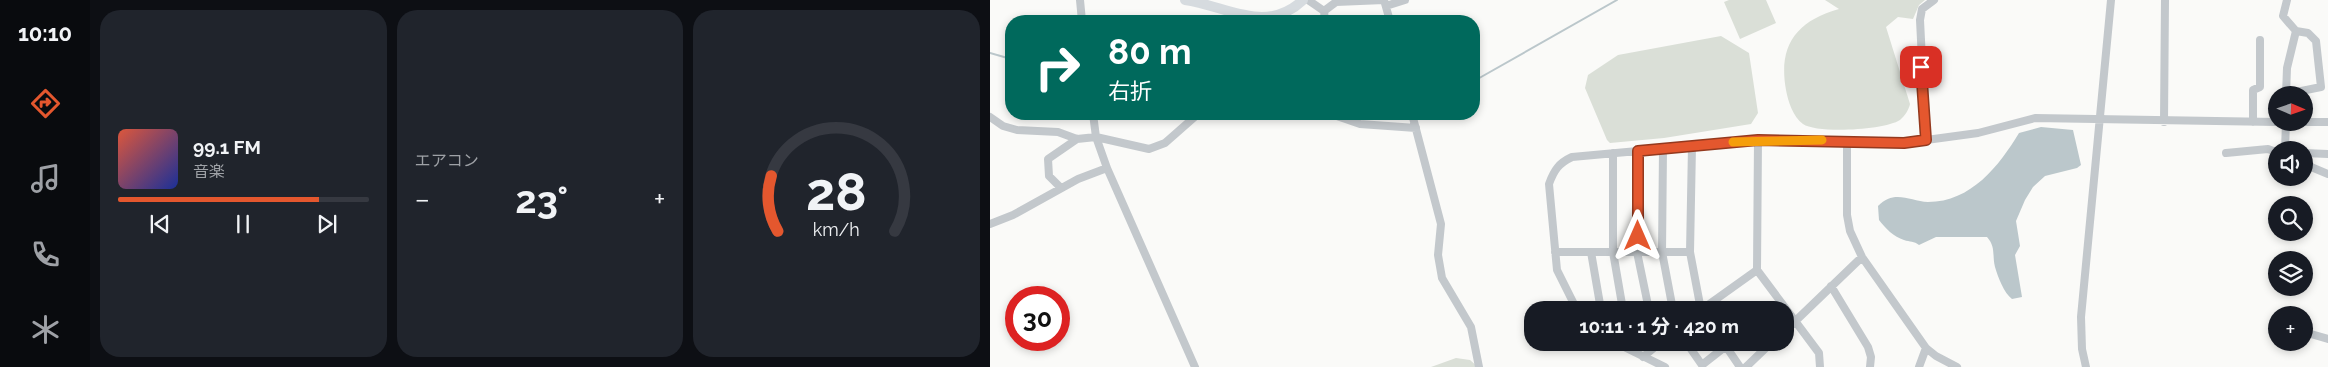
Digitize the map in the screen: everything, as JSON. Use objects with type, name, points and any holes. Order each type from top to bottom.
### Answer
[{"type":"main road","points":[[1185,0],[1240,15]]},
{"type":"main road","points":[[1277,15],[1288,12],[1303,0]]},
{"type":"street","points":[[1080,0],[1081,15]]},
{"type":"street","points":[[1308,0],[1324,11],[1324,15]]},
{"type":"street","points":[[1324,11],[1336,2],[1384,0],[1388,15]]},
{"type":"street","points":[[1386,6],[1405,0]]},
{"type":"street","points":[[1926,140],[1920,20],[1922,9],[1934,0]]},
{"type":"street","points":[[2086,367],[2082,349],[2080,316],[2111,0]]},
{"type":"street","points":[[2164,122],[2165,0]]},
{"type":"street","points":[[2287,0],[2283,16],[2296,31],[2308,33],[2316,41],[2321,87],[2313,89]]},
{"type":"street","points":[[2286,86],[2287,68],[2296,31]]},
{"type":"street","points":[[2253,122],[2253,90],[2260,87],[2260,40]]},
{"type":"street","points":[[990,117],[1003,126],[1017,130],[1058,132],[1077,139],[1096,138],[1144,148],[1154,148],[1165,142],[1191,120]]},
{"type":"street","points":[[1571,301],[1560,279],[1555,252],[1549,184],[1553,172],[1562,162],[1572,157],[1758,140],[1847,140],[1904,143],[1978,133],[2035,118],[2164,122],[2268,122]]},
{"type":"street","points":[[1093,120],[1096,138],[1108,168],[1195,367]]},
{"type":"street","points":[[1348,120],[1360,124],[1416,128]]},
{"type":"street","points":[[1414,120],[1441,224],[1438,255],[1442,278],[1470,327],[1479,367]]},
{"type":"street","points":[[2313,122],[2328,122]]},
{"type":"street","points":[[1061,188],[1049,176],[1048,159],[1077,139]]},
{"type":"street","points":[[1758,140],[1757,270],[1819,353],[1820,367]]},
{"type":"street","points":[[1847,140],[1847,215],[1850,231],[1862,257],[1926,348],[1936,356],[1957,367]]},
{"type":"street","points":[[1692,146],[1690,252],[1699,301]]},
{"type":"street","points":[[1663,149],[1662,252],[1671,301]]},
{"type":"street","points":[[2226,152],[2268,149]]},
{"type":"street","points":[[1638,151],[1638,252],[1647,301]]},
{"type":"street","points":[[1613,153],[1612,252],[1621,301]]},
{"type":"street","points":[[2313,153],[2328,154]]},
{"type":"street","points":[[990,224],[1061,188],[1108,168]]},
{"type":"street","points":[[2313,168],[2328,174]]},
{"type":"street","points":[[1555,252],[1690,252]]},
{"type":"street","points":[[1591,252],[1599,301]]},
{"type":"street","points":[[1795,322],[1862,257]]},
{"type":"street","points":[[1714,301],[1757,270]]},
{"type":"street","points":[[1831,286],[1868,347],[1871,357],[1870,367]]},
{"type":"street","points":[[2313,335],[2328,339]]},
{"type":"street","points":[[1919,367],[1926,348]]},
{"type":"street","points":[[1631,351],[1664,367]]},
{"type":"street","points":[[1643,357],[1649,351]]},
{"type":"street","points":[[1692,351],[1702,365],[1717,351]]},
{"type":"street","points":[[1730,351],[1740,367]]},
{"type":"street","points":[[1746,367],[1763,351]]},
{"type":"shaded area","points":[[1729,0],[1766,0],[1776,23],[1740,39],[1724,2]]},
{"type":"shaded area","points":[[1825,0],[1925,0],[1919,5],[1913,19],[1898,17],[1886,27],[1910,104],[1904,117],[1900,120],[1880,126],[1836,130],[1811,127],[1803,124],[1794,113],[1787,94],[1784,74],[1788,48],[1793,37],[1801,28],[1824,14],[1839,9]]},
{"type":"shaded area","points":[[1721,36],[1749,53],[1758,113],[1751,124],[1664,138],[1610,143],[1607,140],[1585,88],[1588,75],[1618,55]]},
{"type":"shaded area","points":[[2041,127],[2073,130],[2081,165],[2077,168],[2045,176],[2033,187],[2025,200],[2016,221],[2020,246],[2015,255],[2022,297],[2012,299],[2004,289],[1995,267],[1992,244],[1987,237],[1936,237],[1919,245],[1897,237],[1879,220],[1878,206],[1890,198],[1902,197],[1928,202],[1958,196],[1982,180],[1993,169],[2019,133]]},
{"type":"shaded area","points":[[1456,358],[1470,360],[1478,367],[1431,367]]},
{"type":"waterway","points":[[1480,78],[1617,0]]},
{"type":"waterway","points":[[990,53],[1005,57]]},
{"type":"slow traffic","points":[[1733,142],[1822,140]]},
{"type":"route","points":[[1638,236],[1638,151],[1758,140],[1847,140],[1904,143],[1926,140],[1921,67]]}]
